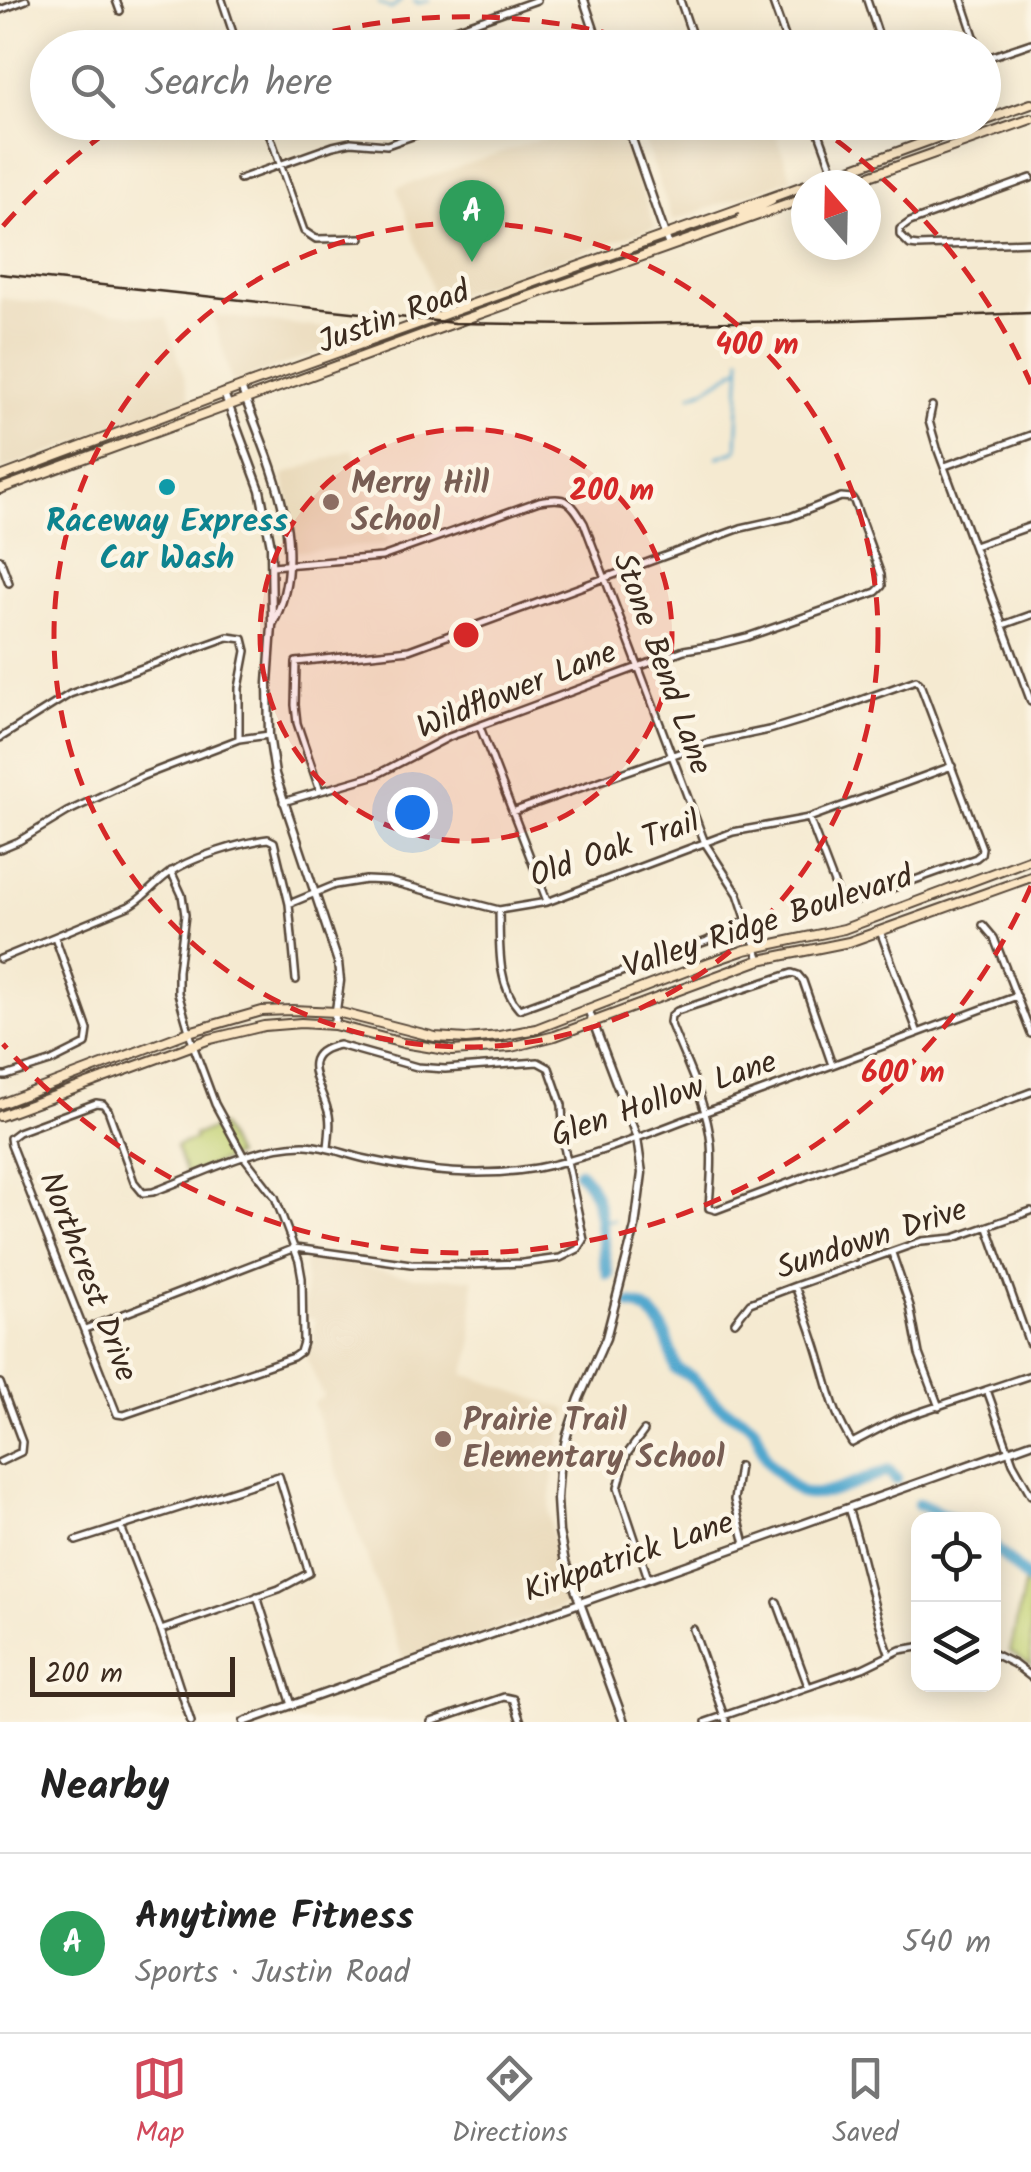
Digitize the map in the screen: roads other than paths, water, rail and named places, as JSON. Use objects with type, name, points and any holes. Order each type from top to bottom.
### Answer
[{"type":"main road","name":"Justin Road","points":[[1001,115],[1031,104]]},
{"type":"main road","points":[[1001,129],[1031,119]]},
{"type":"main road","name":"Justin Road","points":[[848,170],[932,140]]},
{"type":"main road","points":[[881,171],[971,140]]},
{"type":"main road","name":"Justin Road","points":[[0,477],[791,190]]},
{"type":"main road","points":[[741,220],[744,214],[783,193]]},
{"type":"main road","name":"Justin Road","points":[[0,489],[791,203]]},
{"type":"main road","points":[[93,442],[97,453]]},
{"type":"main road","name":"Valley Ridge Boulevard","points":[[0,1104],[189,1032],[262,1011],[336,1012],[436,1037],[466,1039],[536,1029],[710,962],[844,929],[1031,860]]},
{"type":"main road","name":"Valley Ridge Boulevard","points":[[0,1116],[230,1032],[264,1026],[334,1026],[428,1048],[478,1051],[524,1044],[760,960],[823,949],[1031,877]]},
{"type":"street","points":[[0,10],[26,0]]},
{"type":"street","points":[[116,0],[120,11]]},
{"type":"street","points":[[222,0],[232,30]]},
{"type":"street","points":[[452,30],[536,0]]},
{"type":"street","points":[[584,0],[594,30]]},
{"type":"street","points":[[680,0],[690,30]]},
{"type":"street","points":[[772,0],[783,30]]},
{"type":"street","points":[[867,0],[877,30]]},
{"type":"street","points":[[962,0],[972,30]]},
{"type":"street","points":[[1001,53],[1031,42]]},
{"type":"street","points":[[271,140],[304,231],[310,237],[361,238]]},
{"type":"street","points":[[240,179],[351,142],[386,145],[400,140]]},
{"type":"street","points":[[632,140],[669,246]]},
{"type":"street","points":[[822,140],[832,170]]},
{"type":"street","points":[[1031,178],[900,229],[900,235],[910,245],[918,246],[1031,242]]},
{"type":"street","points":[[241,387],[282,501],[288,565],[280,609],[272,626]]},
{"type":"street","points":[[224,393],[260,490],[271,546],[269,736],[283,802],[338,962],[340,981],[334,1026]]},
{"type":"street","points":[[932,406],[928,421],[1031,702]]},
{"type":"street","points":[[944,467],[1031,435]]},
{"type":"street","points":[[260,490],[277,484]]},
{"type":"street","name":"Wildflower Lane","points":[[283,802],[376,775],[448,737],[638,666],[684,650],[747,637],[876,592],[882,586],[852,498],[841,497],[790,517],[740,528],[605,578]]},
{"type":"street","name":"Stone Bend Lane","points":[[272,566],[382,557],[539,501],[558,498],[572,505],[584,523],[705,843],[734,885],[760,960]]},
{"type":"street","points":[[974,546],[1031,526]]},
{"type":"street","points":[[0,559],[9,583]]},
{"type":"street","points":[[320,792],[298,723],[296,662],[409,650],[605,578]]},
{"type":"street","points":[[1003,625],[1031,615]]},
{"type":"street","points":[[0,738],[70,694],[237,637],[243,639],[246,651],[239,688],[238,739]]},
{"type":"street","points":[[512,812],[670,755],[825,713],[916,680],[952,766],[982,854],[848,904],[840,899],[809,818]]},
{"type":"street","points":[[480,727],[547,902]]},
{"type":"street","points":[[0,849],[104,794],[238,739],[269,736]]},
{"type":"street","name":"Old Oak Trail","points":[[289,904],[347,882],[388,881],[499,910],[547,902],[752,826],[809,818],[952,766]]},
{"type":"street","points":[[0,960],[140,900],[171,871],[214,854],[268,840],[274,842],[289,904],[296,980]]},
{"type":"street","points":[[171,871],[182,895],[185,915],[178,994],[193,1045],[214,1104],[244,1157],[275,1197],[294,1248]]},
{"type":"street","points":[[499,910],[501,963],[511,999],[519,1009],[707,941],[748,919]]},
{"type":"street","points":[[983,925],[994,938],[1031,1034]]},
{"type":"street","points":[[880,931],[918,1033]]},
{"type":"street","points":[[0,1076],[50,1062],[86,1044],[88,1030],[55,937]]},
{"type":"street","points":[[832,1065],[798,974],[776,978],[672,1016],[670,1022],[711,1139],[712,1184],[708,1206],[712,1210],[1031,1092]]},
{"type":"street","name":"Glen Hollow Lane","points":[[118,1140],[134,1182],[144,1193],[267,1149],[302,1145],[432,1172],[469,1174],[536,1168],[637,1138],[1017,996]]},
{"type":"street","points":[[588,1009],[637,1138],[642,1173],[636,1228],[606,1338],[580,1399],[559,1470],[557,1499],[566,1562],[624,1722]]},
{"type":"street","points":[[85,1328],[294,1248],[411,1264],[464,1265],[560,1258],[578,1249],[584,1240],[564,1147],[562,1106],[551,1072],[544,1064],[431,1068],[339,1045],[319,1051],[313,1062],[315,1079],[329,1111],[328,1148]]},
{"type":"street","name":"Northcrest Drive","points":[[118,1140],[108,1110],[96,1102],[10,1138],[117,1414],[300,1352],[302,1278],[294,1248]]},
{"type":"street","name":"Sundown Drive","points":[[735,1322],[750,1303],[795,1286],[922,1241],[954,1238],[1031,1211]]},
{"type":"street","points":[[988,1227],[1029,1343]]},
{"type":"street","points":[[892,1252],[910,1306],[919,1354],[939,1407]]},
{"type":"street","points":[[795,1286],[829,1397],[852,1443],[896,1420],[1031,1375]]},
{"type":"street","points":[[0,1383],[22,1442],[21,1452],[0,1462]]},
{"type":"street","points":[[987,1390],[1008,1451],[1031,1495]]},
{"type":"street","points":[[644,1431],[628,1454],[618,1488],[648,1578]]},
{"type":"street","name":"Kirkpatrick Lane","points":[[244,1722],[1031,1443]]},
{"type":"street","points":[[739,1466],[734,1500],[745,1544]]},
{"type":"street","points":[[76,1541],[279,1476],[310,1572],[279,1589],[161,1630]]},
{"type":"street","points":[[848,1508],[890,1654]]},
{"type":"street","points":[[121,1527],[191,1722]]},
{"type":"street","points":[[257,1596],[292,1705]]},
{"type":"street","points":[[777,1602],[808,1686]]},
{"type":"street","points":[[693,1630],[725,1719]]},
{"type":"street","points":[[706,1722],[725,1719],[911,1649]]},
{"type":"street","points":[[1001,1658],[1031,1676]]},
{"type":"street","points":[[430,1722],[504,1697],[513,1699],[521,1722]]},
{"type":"waterway","points":[[379,3],[391,9],[401,0]]},
{"type":"waterway","points":[[414,0],[429,0]]},
{"type":"waterway","points":[[718,457],[737,450],[741,357]]},
{"type":"waterway","points":[[691,395],[740,367]]},
{"type":"waterway","points":[[579,1172],[598,1207],[608,1274]]},
{"type":"waterway","points":[[601,1221],[614,1220]]},
{"type":"waterway","points":[[631,1304],[642,1307],[657,1320],[676,1369],[694,1379],[717,1404],[755,1429],[769,1463],[796,1489],[806,1494],[826,1493],[889,1471],[896,1479]]},
{"type":"waterway","points":[[919,1504],[937,1512]]},
{"type":"waterway","points":[[1001,1554],[1031,1582]]},
{"type":"railway","points":[[0,274],[454,323],[575,325],[1031,313]]},
{"type":"place","name":"Anytime Fitness","points":[[472,262]]},
{"type":"place","name":"Raceway Express Car Wash","points":[[167,487]]},
{"type":"place","name":"Merry Hill School","points":[[331,502]]},
{"type":"place","name":"Prairie Trail Elementary School","points":[[443,1439]]}]
